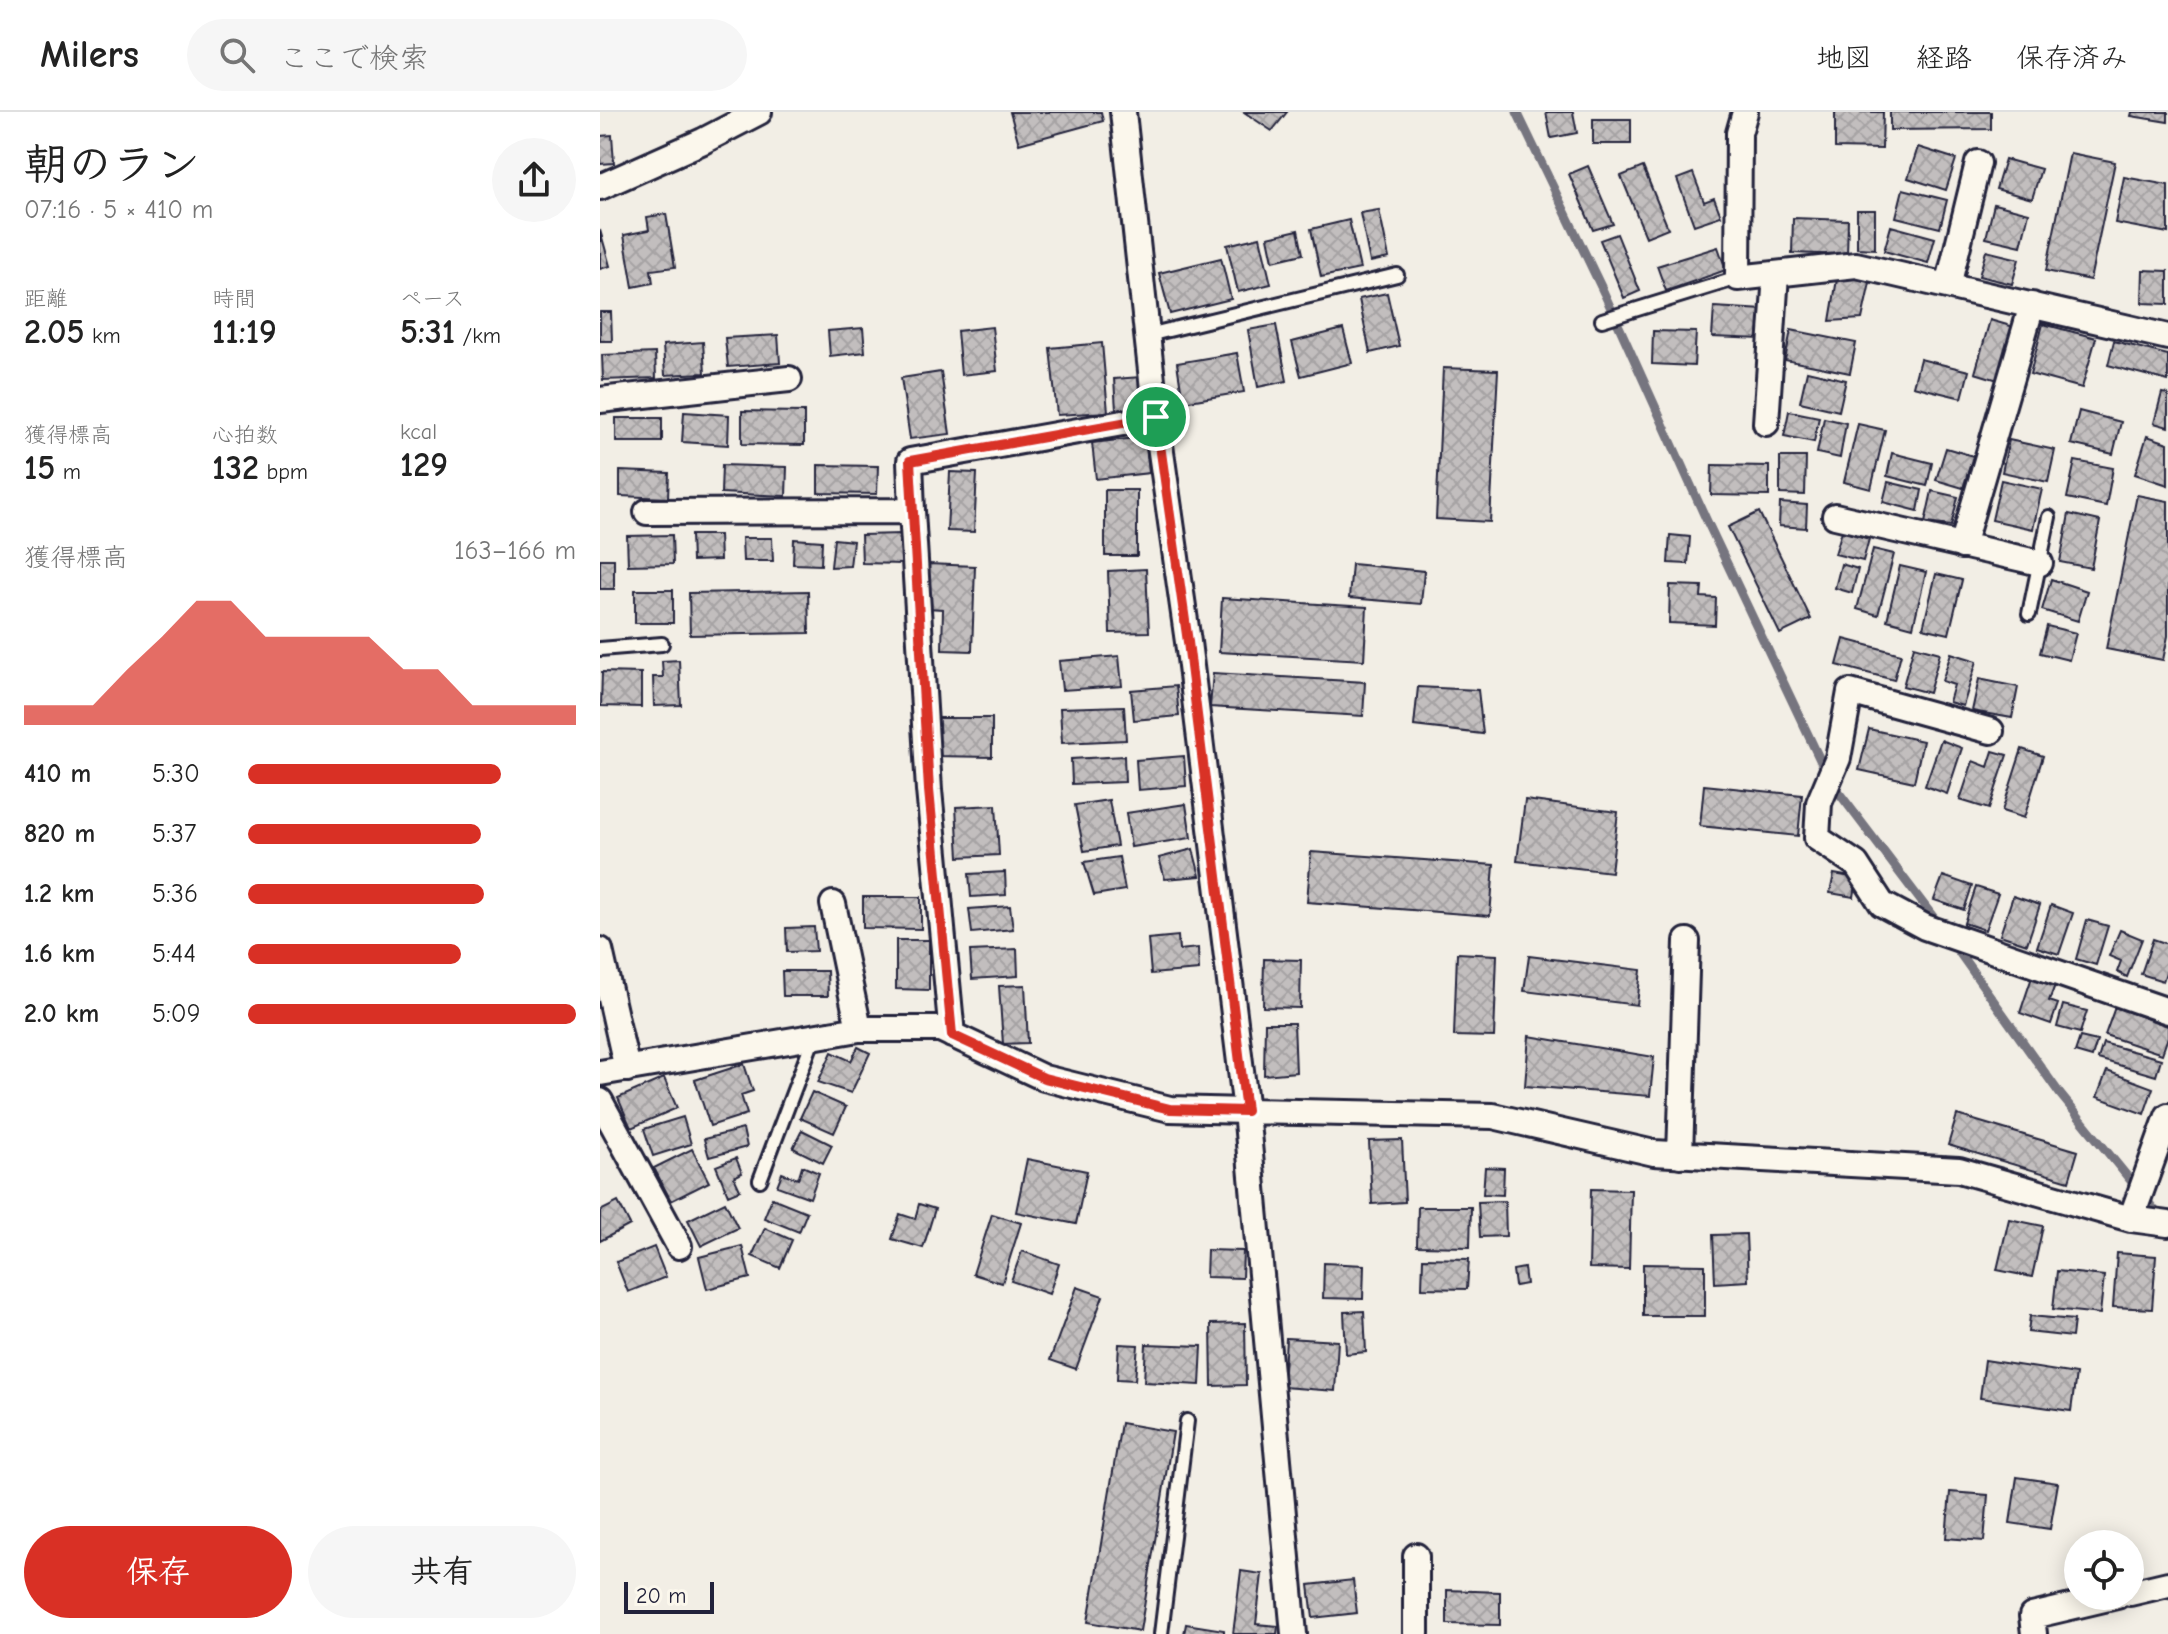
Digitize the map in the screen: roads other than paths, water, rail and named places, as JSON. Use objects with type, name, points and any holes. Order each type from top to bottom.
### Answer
[{"type":"street","points":[[600,187],[759,112]]},
{"type":"street","points":[[1123,112],[1156,417],[1188,642],[1246,1111],[1294,1634]]},
{"type":"street","points":[[1745,112],[1739,133],[1738,278],[1856,265],[2168,337]]},
{"type":"street","points":[[1948,286],[1978,163]]},
{"type":"street","points":[[1766,423],[1776,274]]},
{"type":"street","points":[[1962,546],[2032,305]]},
{"type":"street","points":[[600,400],[789,379]]},
{"type":"street","points":[[952,1035],[929,790],[910,461],[1156,417]]},
{"type":"street","points":[[647,512],[912,511]]},
{"type":"street","points":[[1835,516],[2040,563]]},
{"type":"street","points":[[1991,731],[1850,692],[1838,758],[1819,803],[1817,838],[1856,864],[1882,904],[1925,927],[2168,1011]]},
{"type":"street","points":[[833,904],[859,1029]]},
{"type":"street","points":[[1680,1155],[1687,941]]},
{"type":"street","points":[[600,950],[627,1069]]},
{"type":"street","points":[[600,1073],[859,1029],[940,1029],[1044,1078],[1170,1109],[1493,1116],[1654,1153],[1959,1170],[2131,1219],[2168,1224]]},
{"type":"street","points":[[600,1101],[679,1246]]},
{"type":"street","points":[[2131,1219],[2168,1116]]},
{"type":"street","points":[[1416,1556],[1416,1634]]},
{"type":"street","points":[[2144,1590],[2168,1584]]},
{"type":"street","points":[[2034,1634],[2032,1616],[2064,1608]]},
{"type":"lane","points":[[1148,335],[1397,275]]},
{"type":"lane","points":[[1602,320],[1738,278]]},
{"type":"lane","points":[[2029,614],[2049,517]]},
{"type":"lane","points":[[600,649],[662,644]]},
{"type":"lane","points":[[760,1180],[814,1036]]},
{"type":"lane","points":[[1161,1634],[1187,1421]]},
{"type":"waterway","points":[[1517,112],[1830,781],[1940,926]]},
{"type":"waterway","points":[[1951,941],[2060,1094],[2162,1219]]}]
